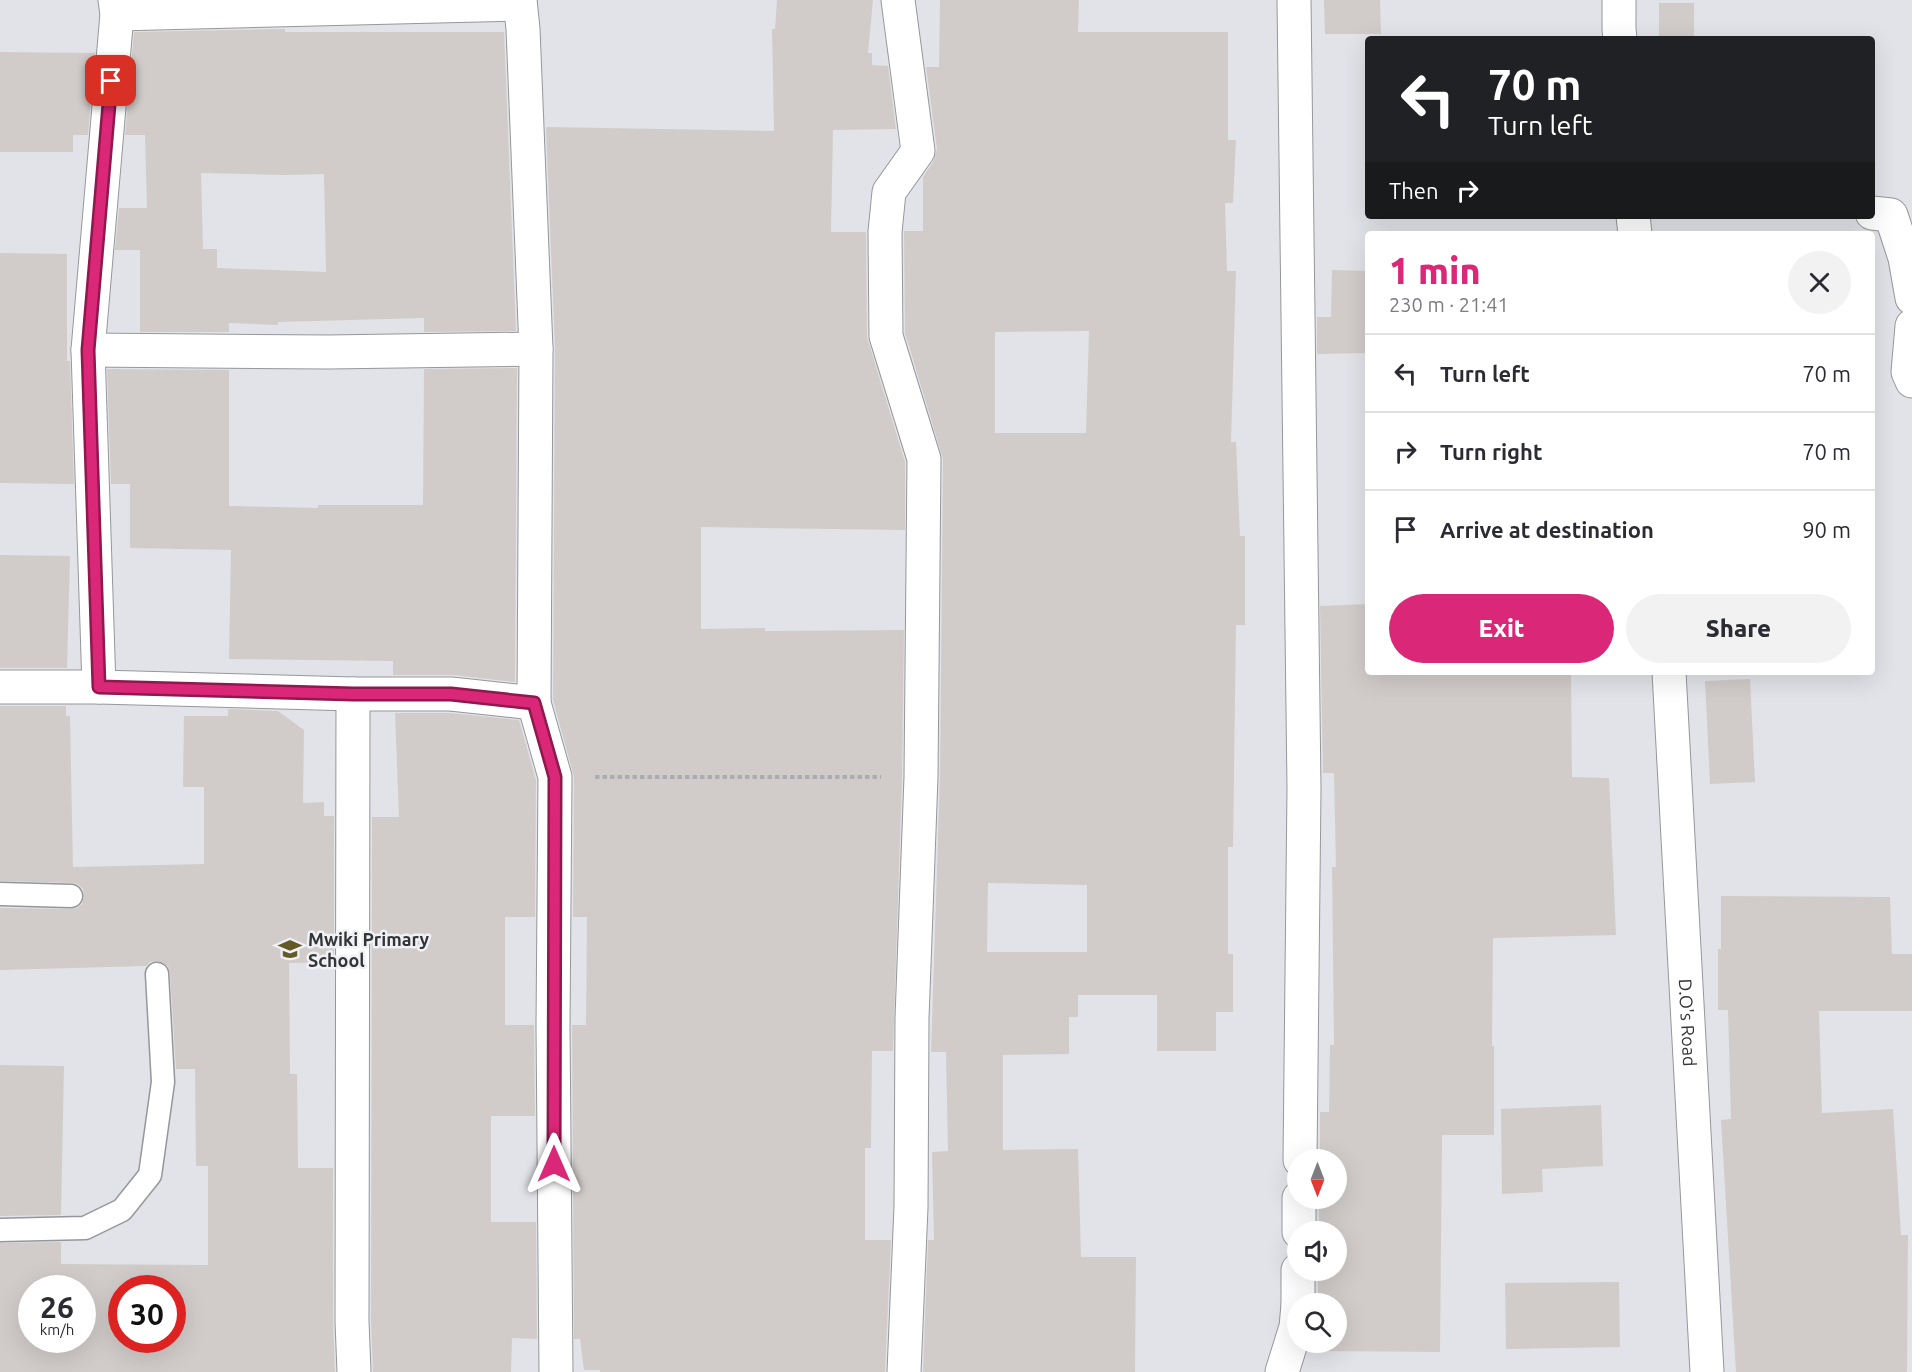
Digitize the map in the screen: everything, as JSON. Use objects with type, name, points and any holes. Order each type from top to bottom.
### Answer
[{"type":"street","points":[[898,0],[918,151],[889,192],[885,232],[886,336],[924,459],[921,777],[912,1018],[911,1207],[904,1372]]},
{"type":"street","points":[[1294,0],[1304,788],[1300,1149]]},
{"type":"street","points":[[1619,0],[1619,36]]},
{"type":"street","points":[[99,687],[88,350],[116,7],[520,2],[536,349],[534,703],[555,777],[553,1026],[556,1372]]},
{"type":"street","points":[[1875,213],[1891,215],[1905,258],[1912,298]]},
{"type":"street","points":[[1912,326],[1908,372],[1912,381]]},
{"type":"street","points":[[88,350],[328,352],[536,349]]},
{"type":"street","name":"D.O's Road","points":[[1669,675],[1707,1372]]},
{"type":"street","points":[[0,687],[451,694],[534,703]]},
{"type":"street","points":[[353,694],[352,1321],[354,1372]]},
{"type":"street","points":[[1282,1372],[1288,1353]]},
{"type":"lane","points":[[0,894],[71,896]]},
{"type":"lane","points":[[0,1230],[85,1228],[123,1210],[150,1175],[164,1082],[157,974]]},
{"type":"path","points":[[555,777],[921,777]]},
{"type":"building","points":[[777,0],[873,0],[868,53],[872,53],[872,65],[888,66],[896,129],[833,130],[831,232],[866,232],[867,337],[905,462],[905,530],[701,527],[701,629],[904,630],[902,777],[893,1051],[872,1051],[871,1148],[865,1148],[865,1240],[891,1240],[885,1372],[600,1372],[600,1370],[584,1370],[580,1339],[574,1339],[572,1025],[586,1025],[587,917],[573,917],[574,777],[553,700],[555,349],[546,127],[774,131],[772,29],[775,29]]},
{"type":"building","points":[[940,0],[1079,0],[1078,32],[1228,32],[1228,140],[1236,140],[1233,203],[1225,203],[1227,271],[1236,271],[1231,442],[1236,442],[1240,536],[1245,536],[1245,625],[1236,625],[1233,847],[1228,847],[1228,954],[1233,954],[1233,1012],[1216,1012],[1216,1051],[1157,1051],[1157,995],[1078,995],[1078,1017],[1069,1017],[1069,1054],[1003,1055],[1003,1150],[1078,1149],[1081,1257],[1136,1257],[1135,1372],[923,1372],[928,1240],[934,1240],[932,1152],[948,1151],[946,1052],[931,1052],[940,777],[943,459],[905,333],[904,231],[923,231],[923,177],[933,162],[937,149],[926,67],[939,67]],"holes":[[[1089,331],[1086,433],[995,433],[995,332]],[[988,883],[1087,885],[1087,952],[987,952]]]},
{"type":"building","points":[[1324,0],[1380,0],[1381,34],[1325,34]]},
{"type":"building","points":[[1659,3],[1694,3],[1694,36],[1659,36]]},
{"type":"building","points":[[285,29],[285,32],[504,32],[516,331],[424,332],[424,318],[278,322],[278,325],[229,323],[229,332],[140,332],[140,250],[115,250],[119,208],[147,208],[145,135],[125,135],[134,32]],"holes":[[[201,173],[324,174],[326,272],[217,268],[217,249],[203,249]]]},
{"type":"building","points":[[0,52],[95,53],[88,135],[73,135],[73,152],[0,152]]},
{"type":"building","points":[[0,253],[67,254],[67,361],[70,361],[74,484],[0,483]]},
{"type":"building","points":[[1332,270],[1365,271],[1365,353],[1317,354],[1317,317],[1331,317]]},
{"type":"building","points":[[517,368],[515,682],[453,675],[393,675],[393,661],[229,659],[231,550],[130,548],[130,484],[111,484],[107,369],[229,370],[229,506],[318,508],[318,505],[423,505],[424,369]]},
{"type":"building","points":[[0,555],[70,556],[67,668],[0,668]]},
{"type":"building","points":[[1365,604],[1365,675],[1571,675],[1572,777],[1609,778],[1616,935],[1493,938],[1494,1135],[1442,1135],[1440,1352],[1347,1351],[1347,1293],[1318,1293],[1318,1281],[1347,1281],[1347,1221],[1319,1221],[1319,1209],[1347,1209],[1347,1149],[1320,1149],[1320,1112],[1329,1112],[1330,1045],[1334,1045],[1332,867],[1336,867],[1334,773],[1323,773],[1320,606]]},
{"type":"building","points":[[1750,679],[1755,782],[1710,784],[1705,681]]},
{"type":"building","points":[[0,706],[66,706],[66,716],[70,716],[73,867],[204,864],[204,787],[183,787],[184,716],[228,716],[228,709],[278,711],[304,730],[303,803],[324,802],[324,816],[334,816],[334,962],[289,963],[290,1074],[297,1074],[298,1168],[333,1168],[335,1372],[0,1372],[0,1243],[61,1242],[61,1264],[208,1265],[208,1166],[196,1166],[195,1069],[176,1069],[168,966],[157,961],[150,962],[146,966],[0,970],[0,908],[77,908],[82,904],[83,889],[78,884],[0,881]]},
{"type":"building","points":[[395,713],[450,713],[519,720],[536,780],[535,917],[505,917],[505,1025],[534,1025],[535,1116],[491,1116],[491,1222],[536,1222],[537,1339],[512,1338],[511,1372],[373,1372],[371,1321],[372,817],[399,817]]},
{"type":"building","points":[[1721,896],[1890,897],[1892,954],[1912,954],[1912,1011],[1819,1011],[1822,1113],[1893,1109],[1901,1235],[1908,1235],[1907,1372],[1736,1372],[1721,1120],[1731,1119],[1728,1010],[1718,1010]]},
{"type":"building","points":[[0,1065],[64,1066],[61,1215],[0,1216]]},
{"type":"building","points":[[1601,1105],[1603,1166],[1542,1169],[1543,1192],[1502,1194],[1501,1109]]},
{"type":"building","points":[[1619,1282],[1620,1347],[1506,1349],[1505,1283]]},
{"type":"place","name":"Mwiki Primary School","points":[[290,949]]},
{"type":"route","points":[[111,81],[88,350],[99,687],[353,694],[451,694],[534,703],[555,777],[554,1164]]}]
